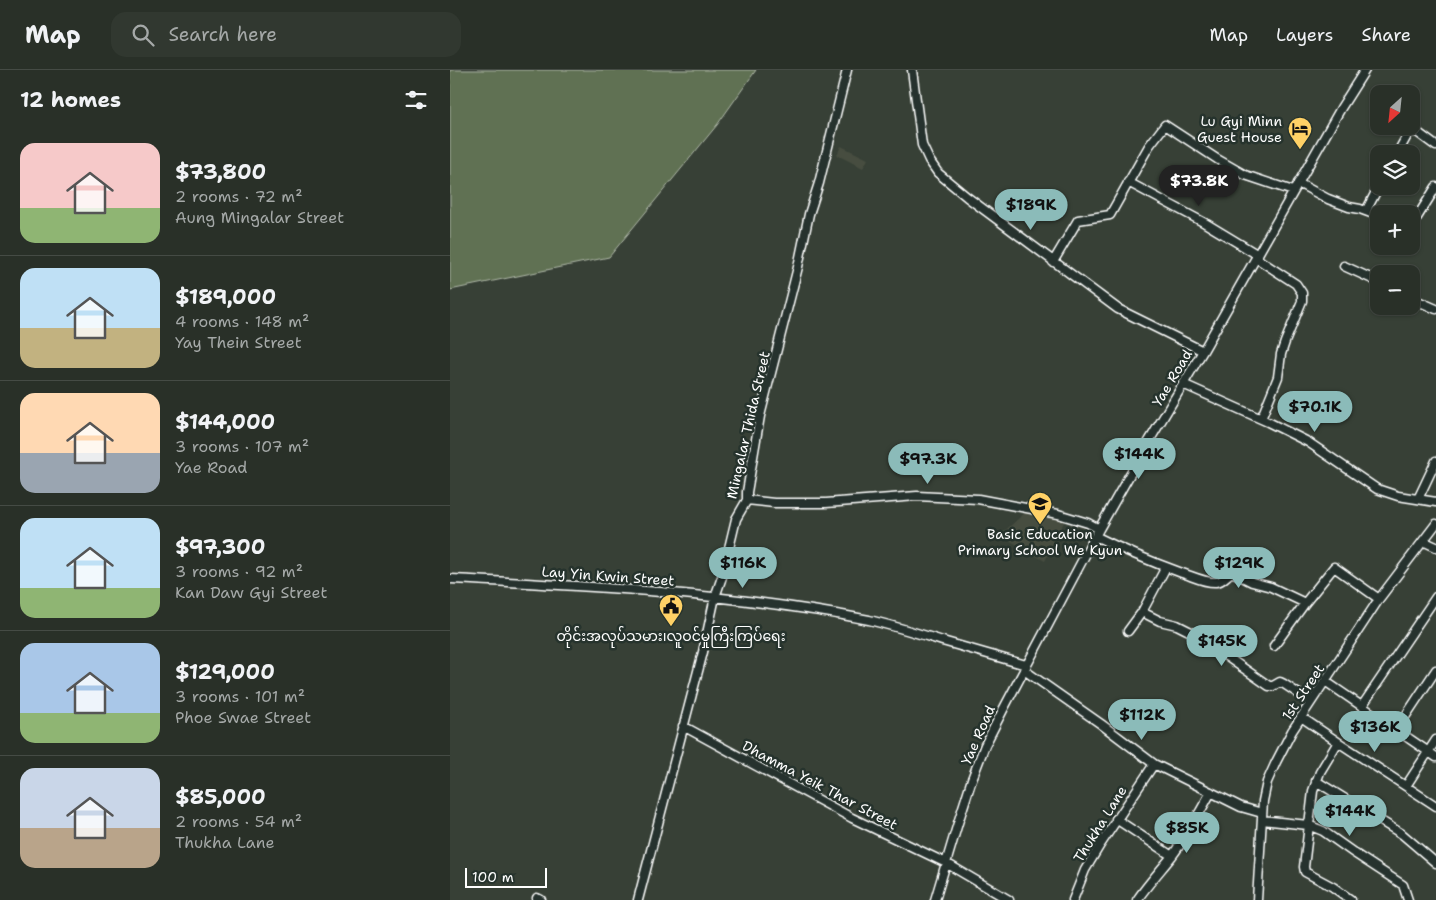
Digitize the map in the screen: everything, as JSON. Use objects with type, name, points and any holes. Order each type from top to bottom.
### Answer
[{"type":"street","name":"Mingalar Thida Street","points":[[638,900],[704,652],[715,597],[722,577],[736,519],[747,500],[760,416],[798,267],[809,214],[819,183],[847,70]]},
{"type":"street","points":[[912,70],[922,145],[938,173],[1053,262],[1118,309],[1203,351]]},
{"type":"street","name":"Yae Road","points":[[935,900],[985,745],[1097,532],[1203,351],[1341,108],[1365,70]]},
{"type":"street","points":[[1053,262],[1078,220],[1110,215],[1149,146],[1165,125],[1245,175],[1293,191]]},
{"type":"street","points":[[1402,145],[1408,134],[1417,132],[1436,146]]},
{"type":"street","points":[[1128,182],[1205,223],[1257,256],[1296,284],[1302,293],[1302,301],[1281,354],[1278,377],[1261,419]]},
{"type":"street","points":[[1298,183],[1328,199],[1370,213]]},
{"type":"street","points":[[1420,213],[1436,187]]},
{"type":"street","points":[[1366,211],[1374,195]]},
{"type":"street","points":[[1344,266],[1370,278]]},
{"type":"street","points":[[1420,302],[1436,309]]},
{"type":"street","points":[[1183,384],[1308,442],[1377,489],[1398,496],[1436,502]]},
{"type":"street","points":[[1418,499],[1436,461]]},
{"type":"street","points":[[747,500],[774,503],[826,502],[917,496],[978,499],[1058,514],[1088,523],[1097,532],[1126,551],[1166,567],[1214,582],[1222,581],[1232,572],[1305,603]]},
{"type":"street","name":"1st Street","points":[[1257,900],[1262,817],[1267,782],[1276,762],[1292,731],[1379,599],[1436,524]]},
{"type":"street","points":[[1423,541],[1436,547]]},
{"type":"street","points":[[1128,630],[1142,612],[1166,567]]},
{"type":"street","points":[[1274,646],[1305,603],[1334,568],[1379,599]]},
{"type":"street","name":"Lay Yin Kwin Street","points":[[450,579],[560,584],[715,597],[785,606],[909,630],[1025,668],[1154,764],[1182,776],[1262,817],[1308,825]]},
{"type":"street","points":[[1362,706],[1436,597]]},
{"type":"street","points":[[1142,612],[1193,633],[1269,686],[1280,682],[1311,702]]},
{"type":"street","points":[[1397,729],[1436,670]]},
{"type":"street","points":[[1325,681],[1436,757]]},
{"type":"street","points":[[1302,717],[1436,806]]},
{"type":"street","name":"Dhamma Yeik Thar Street","points":[[684,726],[852,818],[946,863],[1009,900]]},
{"type":"street","points":[[1406,786],[1436,740]]},
{"type":"street","points":[[1338,742],[1320,772],[1312,791],[1304,860],[1305,872],[1334,887],[1351,900]]},
{"type":"street","name":"Thukha Lane","points":[[1073,900],[1086,870],[1116,820],[1154,764]]},
{"type":"street","points":[[1316,781],[1402,834],[1436,863]]},
{"type":"street","points":[[1137,900],[1193,826],[1211,792]]},
{"type":"street","points":[[1116,820],[1172,856]]},
{"type":"street","points":[[1308,825],[1323,831],[1403,885],[1408,900]]},
{"type":"shaded area","points":[[841,146],[868,159],[863,168],[837,155]]},
{"type":"shaded area","points":[[1027,511],[1066,518],[1045,561],[1000,535]]},
{"type":"green space","points":[[450,70],[756,70],[717,125],[609,257],[450,290]]},
{"type":"place","name":"Lu Gyi Minn Guest House","points":[[1300,150]]},
{"type":"place","name":"Basic Education Primary School We Kyun","points":[[1040,525]]},
{"type":"place","name":"တိုင်းအလုပ်သမား၊လူဝင်မှုကြီးကြပ်ရေး","points":[[671,627]]}]
